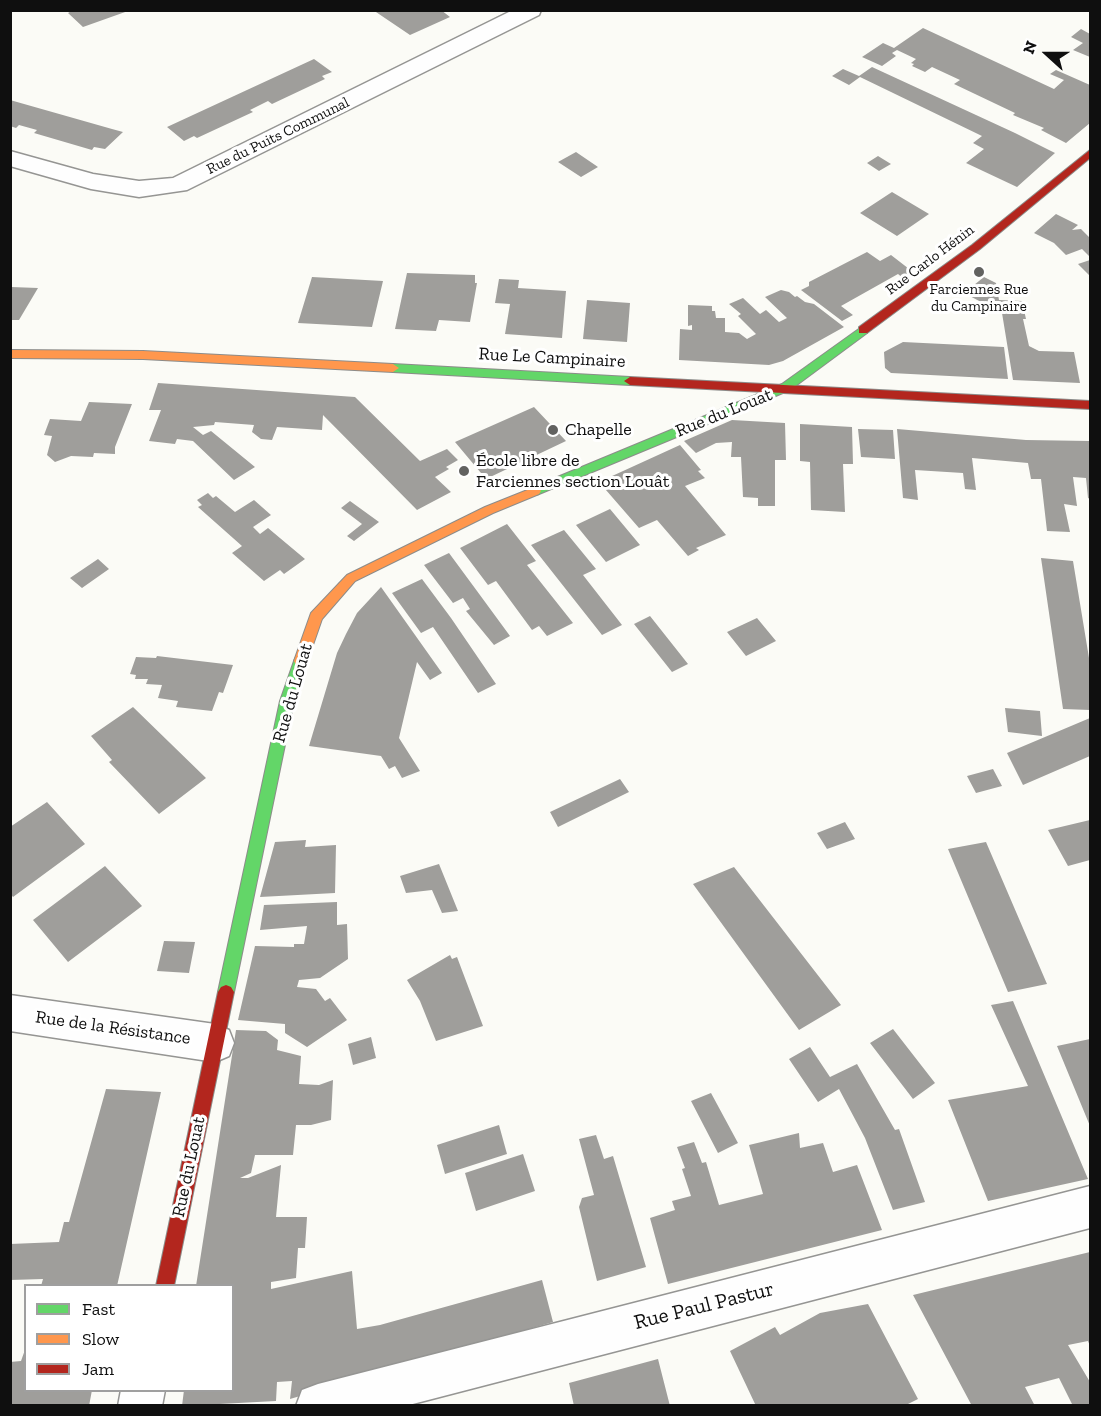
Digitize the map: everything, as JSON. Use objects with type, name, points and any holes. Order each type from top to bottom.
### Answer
[{"type":"street","name":"Rue du Puits Communal","points":[[10,158],[91,181],[138,189],[178,185],[531,10]]},
{"type":"street","name":"Rue Carlo Hénin","points":[[786,387],[976,247],[1090,153]]},
{"type":"street","name":"Rue Le Campinaire","points":[[10,354],[143,355],[786,387],[1090,405]]},
{"type":"street","name":"Rue du Louat","points":[[165,1284],[287,700],[316,617],[351,578],[489,510],[786,387]]},
{"type":"street","name":"Rue de la Résistance","points":[[10,1013],[215,1043]]},
{"type":"street","name":"Rue Paul Pastur","points":[[318,1406],[1090,1207]]},
{"type":"building","points":[[73,10],[128,11],[83,27],[68,13]]},
{"type":"building","points":[[373,10],[441,10],[450,17],[410,35]]},
{"type":"building","points":[[923,28],[1054,89],[1064,80],[1050,74],[1056,70],[1090,85],[1090,123],[1066,143],[1041,130],[1044,128],[1013,115],[1015,113],[954,84],[960,80],[932,67],[925,72],[912,66],[914,64],[911,63],[916,59],[897,50],[892,53],[896,56],[882,66],[862,57],[883,43],[894,48]]},
{"type":"building","points":[[1081,29],[1090,34],[1090,57],[1073,50],[1083,43],[1071,37]]},
{"type":"building","points":[[314,59],[332,72],[322,76],[325,79],[272,104],[268,101],[250,110],[253,112],[197,138],[194,136],[184,141],[167,127]]},
{"type":"building","points":[[872,67],[1055,153],[1017,187],[966,163],[984,149],[973,143],[982,136],[860,77],[849,85],[832,76],[843,69],[859,76]]},
{"type":"building","points":[[10,100],[123,132],[105,149],[94,147],[92,150],[34,133],[37,130],[19,125],[16,128],[10,126]]},
{"type":"building","points":[[576,152],[598,167],[581,177],[558,162]]},
{"type":"building","points":[[878,156],[891,164],[879,171],[867,163]]},
{"type":"building","points":[[892,192],[929,214],[897,236],[860,213]]},
{"type":"building","points":[[1056,214],[1078,225],[1072,230],[1081,229],[1090,238],[1090,257],[1082,249],[1066,255],[1054,243],[1034,233]]},
{"type":"building","points":[[867,252],[880,261],[891,255],[913,272],[904,279],[898,274],[841,306],[853,315],[842,321],[801,290],[809,286],[809,282]]},
{"type":"building","points":[[1090,260],[1090,276],[1078,264]]},
{"type":"building","points":[[407,273],[475,275],[475,283],[477,283],[470,322],[439,320],[436,331],[395,329]]},
{"type":"building","points":[[312,277],[383,281],[372,327],[298,323]]},
{"type":"building","points":[[984,277],[996,283],[999,300],[1022,301],[1029,346],[1039,351],[1074,352],[1080,383],[1013,380],[1002,313],[964,293]]},
{"type":"building","points":[[499,279],[519,280],[518,288],[566,291],[562,338],[505,334],[510,304],[495,303]]},
{"type":"building","points":[[11,287],[38,288],[19,320],[10,320]]},
{"type":"building","points":[[781,290],[814,304],[844,327],[783,361],[769,365],[679,360],[680,329],[692,330],[692,325],[688,326],[688,305],[712,306],[716,318],[725,318],[725,332],[739,333],[747,339],[756,334],[738,316],[741,314],[729,304],[743,298],[760,314],[766,310],[779,322],[787,318],[765,297]]},
{"type":"building","points":[[587,300],[630,303],[627,342],[583,339]]},
{"type":"building","points":[[903,342],[1004,347],[1008,379],[891,373],[885,368],[884,352]]},
{"type":"building","points":[[158,383],[355,397],[420,461],[447,449],[458,460],[446,467],[449,469],[435,477],[451,492],[417,510],[323,415],[322,430],[277,427],[272,440],[261,439],[252,432],[254,425],[215,422],[214,425],[193,427],[203,435],[211,431],[255,467],[234,480],[193,441],[177,439],[175,444],[149,441],[161,410],[149,410]]},
{"type":"building","points":[[89,402],[132,404],[115,447],[115,454],[94,453],[93,457],[71,456],[55,462],[47,455],[52,436],[44,435],[50,419],[81,421]]},
{"type":"building","points":[[534,407],[566,441],[486,479],[455,442]]},
{"type":"building","points":[[732,420],[785,423],[786,460],[775,460],[775,506],[758,506],[758,498],[743,497],[741,457],[731,457],[732,442],[716,443],[696,453],[684,441]]},
{"type":"building","points":[[800,424],[852,427],[853,464],[843,464],[845,512],[811,510],[810,462],[800,461]]},
{"type":"building","points":[[858,429],[893,430],[895,459],[861,457]]},
{"type":"building","points":[[897,429],[1026,440],[1090,441],[1090,499],[1086,478],[1073,477],[1077,506],[1064,504],[1070,532],[1047,531],[1041,479],[1031,479],[1028,463],[972,458],[976,490],[965,489],[963,473],[915,470],[918,500],[903,498]]},
{"type":"building","points":[[680,445],[705,478],[685,486],[726,535],[696,548],[699,550],[688,556],[657,520],[639,528],[599,482]]},
{"type":"building","points":[[208,493],[213,498],[216,496],[235,512],[254,500],[271,515],[253,527],[260,534],[268,528],[305,559],[284,574],[280,570],[264,581],[232,553],[242,546],[198,507],[202,505],[197,500]]},
{"type":"building","points":[[350,501],[379,522],[354,541],[347,536],[362,524],[341,508]]},
{"type":"building","points":[[610,509],[640,545],[606,562],[576,525]]},
{"type":"building","points":[[507,524],[536,561],[527,565],[573,623],[547,636],[539,626],[532,630],[496,581],[488,585],[460,548]]},
{"type":"building","points":[[564,530],[596,569],[583,575],[622,625],[602,635],[531,545]]},
{"type":"building","points":[[449,553],[510,636],[494,645],[466,611],[470,609],[463,598],[453,603],[424,565]]},
{"type":"building","points":[[1041,558],[1073,561],[1090,664],[1090,710],[1063,709]]},
{"type":"building","points":[[98,559],[109,569],[82,588],[70,578]]},
{"type":"building","points":[[422,579],[496,684],[478,693],[433,627],[421,633],[392,593]]},
{"type":"building","points":[[381,587],[442,673],[430,680],[417,662],[399,738],[420,771],[402,778],[395,766],[389,769],[381,756],[309,746],[337,653],[357,613]]},
{"type":"building","points":[[650,616],[688,664],[672,672],[634,624]]},
{"type":"building","points":[[757,618],[776,641],[746,656],[727,632]]},
{"type":"building","points":[[157,656],[233,665],[223,693],[219,692],[212,711],[176,707],[178,701],[158,698],[162,685],[146,684],[148,679],[135,679],[136,675],[130,674],[136,657],[156,658]]},
{"type":"building","points":[[133,707],[206,778],[159,814],[109,762],[112,760],[91,736]]},
{"type":"building","points":[[1005,708],[1040,711],[1042,736],[1008,732]]},
{"type":"building","points":[[1090,718],[1090,756],[1023,785],[1007,753]]},
{"type":"building","points":[[993,769],[1002,786],[976,793],[967,776]]},
{"type":"building","points":[[620,779],[629,792],[558,827],[550,812]]},
{"type":"building","points":[[47,802],[85,844],[13,897],[10,893],[10,827]]},
{"type":"building","points":[[1090,820],[1090,860],[1068,866],[1048,830]]},
{"type":"building","points":[[845,822],[855,839],[827,849],[817,833]]},
{"type":"building","points":[[306,840],[305,847],[336,845],[335,893],[260,897],[275,842]]},
{"type":"building","points":[[986,842],[1047,984],[1008,992],[948,849]]},
{"type":"building","points":[[439,864],[458,911],[442,913],[432,890],[406,893],[400,876]]},
{"type":"building","points":[[105,866],[142,906],[68,962],[33,920]]},
{"type":"building","points":[[734,867],[841,1005],[799,1030],[693,884]]},
{"type":"building","points":[[337,902],[337,925],[347,924],[348,959],[320,978],[299,980],[297,987],[316,989],[325,1001],[330,998],[347,1020],[307,1047],[285,1033],[285,1024],[238,1020],[255,946],[294,947],[294,944],[304,944],[307,926],[260,930],[264,905]]},
{"type":"building","points":[[164,941],[195,942],[189,973],[157,971]]},
{"type":"building","points":[[450,955],[452,959],[457,957],[483,1026],[436,1041],[420,1001],[407,980]]},
{"type":"building","points":[[1013,1001],[1088,1179],[988,1201],[948,1100],[1028,1086],[991,1005]]},
{"type":"building","points":[[893,1029],[935,1083],[913,1099],[870,1043]]},
{"type":"building","points":[[236,1030],[266,1031],[278,1040],[277,1050],[301,1056],[299,1084],[319,1085],[333,1080],[331,1120],[311,1125],[296,1125],[293,1155],[255,1155],[251,1173],[240,1178],[248,1178],[281,1165],[276,1217],[307,1217],[305,1248],[298,1248],[296,1278],[271,1282],[271,1289],[352,1271],[357,1329],[380,1325],[542,1280],[553,1322],[290,1399],[292,1381],[277,1382],[276,1401],[182,1406],[184,1392],[234,1392],[234,1284],[196,1284]]},
{"type":"building","points":[[371,1037],[376,1058],[353,1065],[348,1044]]},
{"type":"building","points":[[1090,1039],[1090,1126],[1057,1046]]},
{"type":"building","points":[[810,1047],[830,1077],[857,1064],[895,1130],[899,1129],[925,1202],[893,1210],[865,1138],[839,1089],[818,1102],[789,1059]]},
{"type":"building","points":[[106,1089],[161,1092],[117,1284],[42,1284],[43,1279],[10,1280],[10,1244],[59,1242],[64,1222],[69,1222]]},
{"type":"building","points":[[711,1093],[738,1143],[718,1153],[691,1101]]},
{"type":"building","points":[[499,1125],[507,1154],[445,1174],[437,1145]]},
{"type":"building","points":[[799,1133],[800,1148],[823,1143],[833,1172],[857,1165],[882,1230],[668,1284],[650,1218],[675,1210],[672,1201],[691,1196],[682,1169],[685,1168],[677,1147],[694,1142],[702,1163],[706,1162],[719,1205],[763,1194],[749,1145]]},
{"type":"building","points":[[596,1135],[604,1159],[613,1156],[646,1267],[597,1281],[579,1207],[582,1198],[594,1195],[579,1139]]},
{"type":"building","points":[[523,1154],[535,1191],[476,1211],[465,1173]]},
{"type":"building","points":[[1090,1252],[1090,1346],[1088,1341],[1068,1345],[1090,1382],[1090,1406],[1073,1406],[1059,1378],[1025,1387],[1035,1406],[972,1406],[913,1295]]},
{"type":"building","points":[[868,1304],[918,1399],[904,1406],[866,1404],[756,1406],[730,1351],[775,1327],[780,1335],[820,1313]]},
{"type":"building","points":[[24,1353],[24,1392],[92,1392],[89,1406],[10,1406],[10,1362],[21,1361]]},
{"type":"building","points":[[658,1359],[670,1406],[574,1406],[569,1383]]},
{"type":"traffic: fast","points":[[535,491],[786,387],[863,330]]},
{"type":"traffic: fast","points":[[393,368],[630,381]]},
{"type":"traffic: fast","points":[[226,992],[287,701],[301,661]]},
{"type":"traffic: slow","points":[[10,354],[143,355],[393,368]]},
{"type":"traffic: slow","points":[[301,661],[316,617],[351,578],[489,510],[535,491]]},
{"type":"traffic: jam","points":[[863,330],[976,247],[1090,153]]},
{"type":"traffic: jam","points":[[630,381],[1090,405]]},
{"type":"traffic: jam","points":[[165,1284],[226,992]]},
{"type":"place","name":"Farciennes Rue du Campinaire","points":[[979,272]]},
{"type":"place","name":"Chapelle","points":[[553,430]]},
{"type":"place","name":"École libre de Farciennes section Louât","points":[[464,471]]}]
